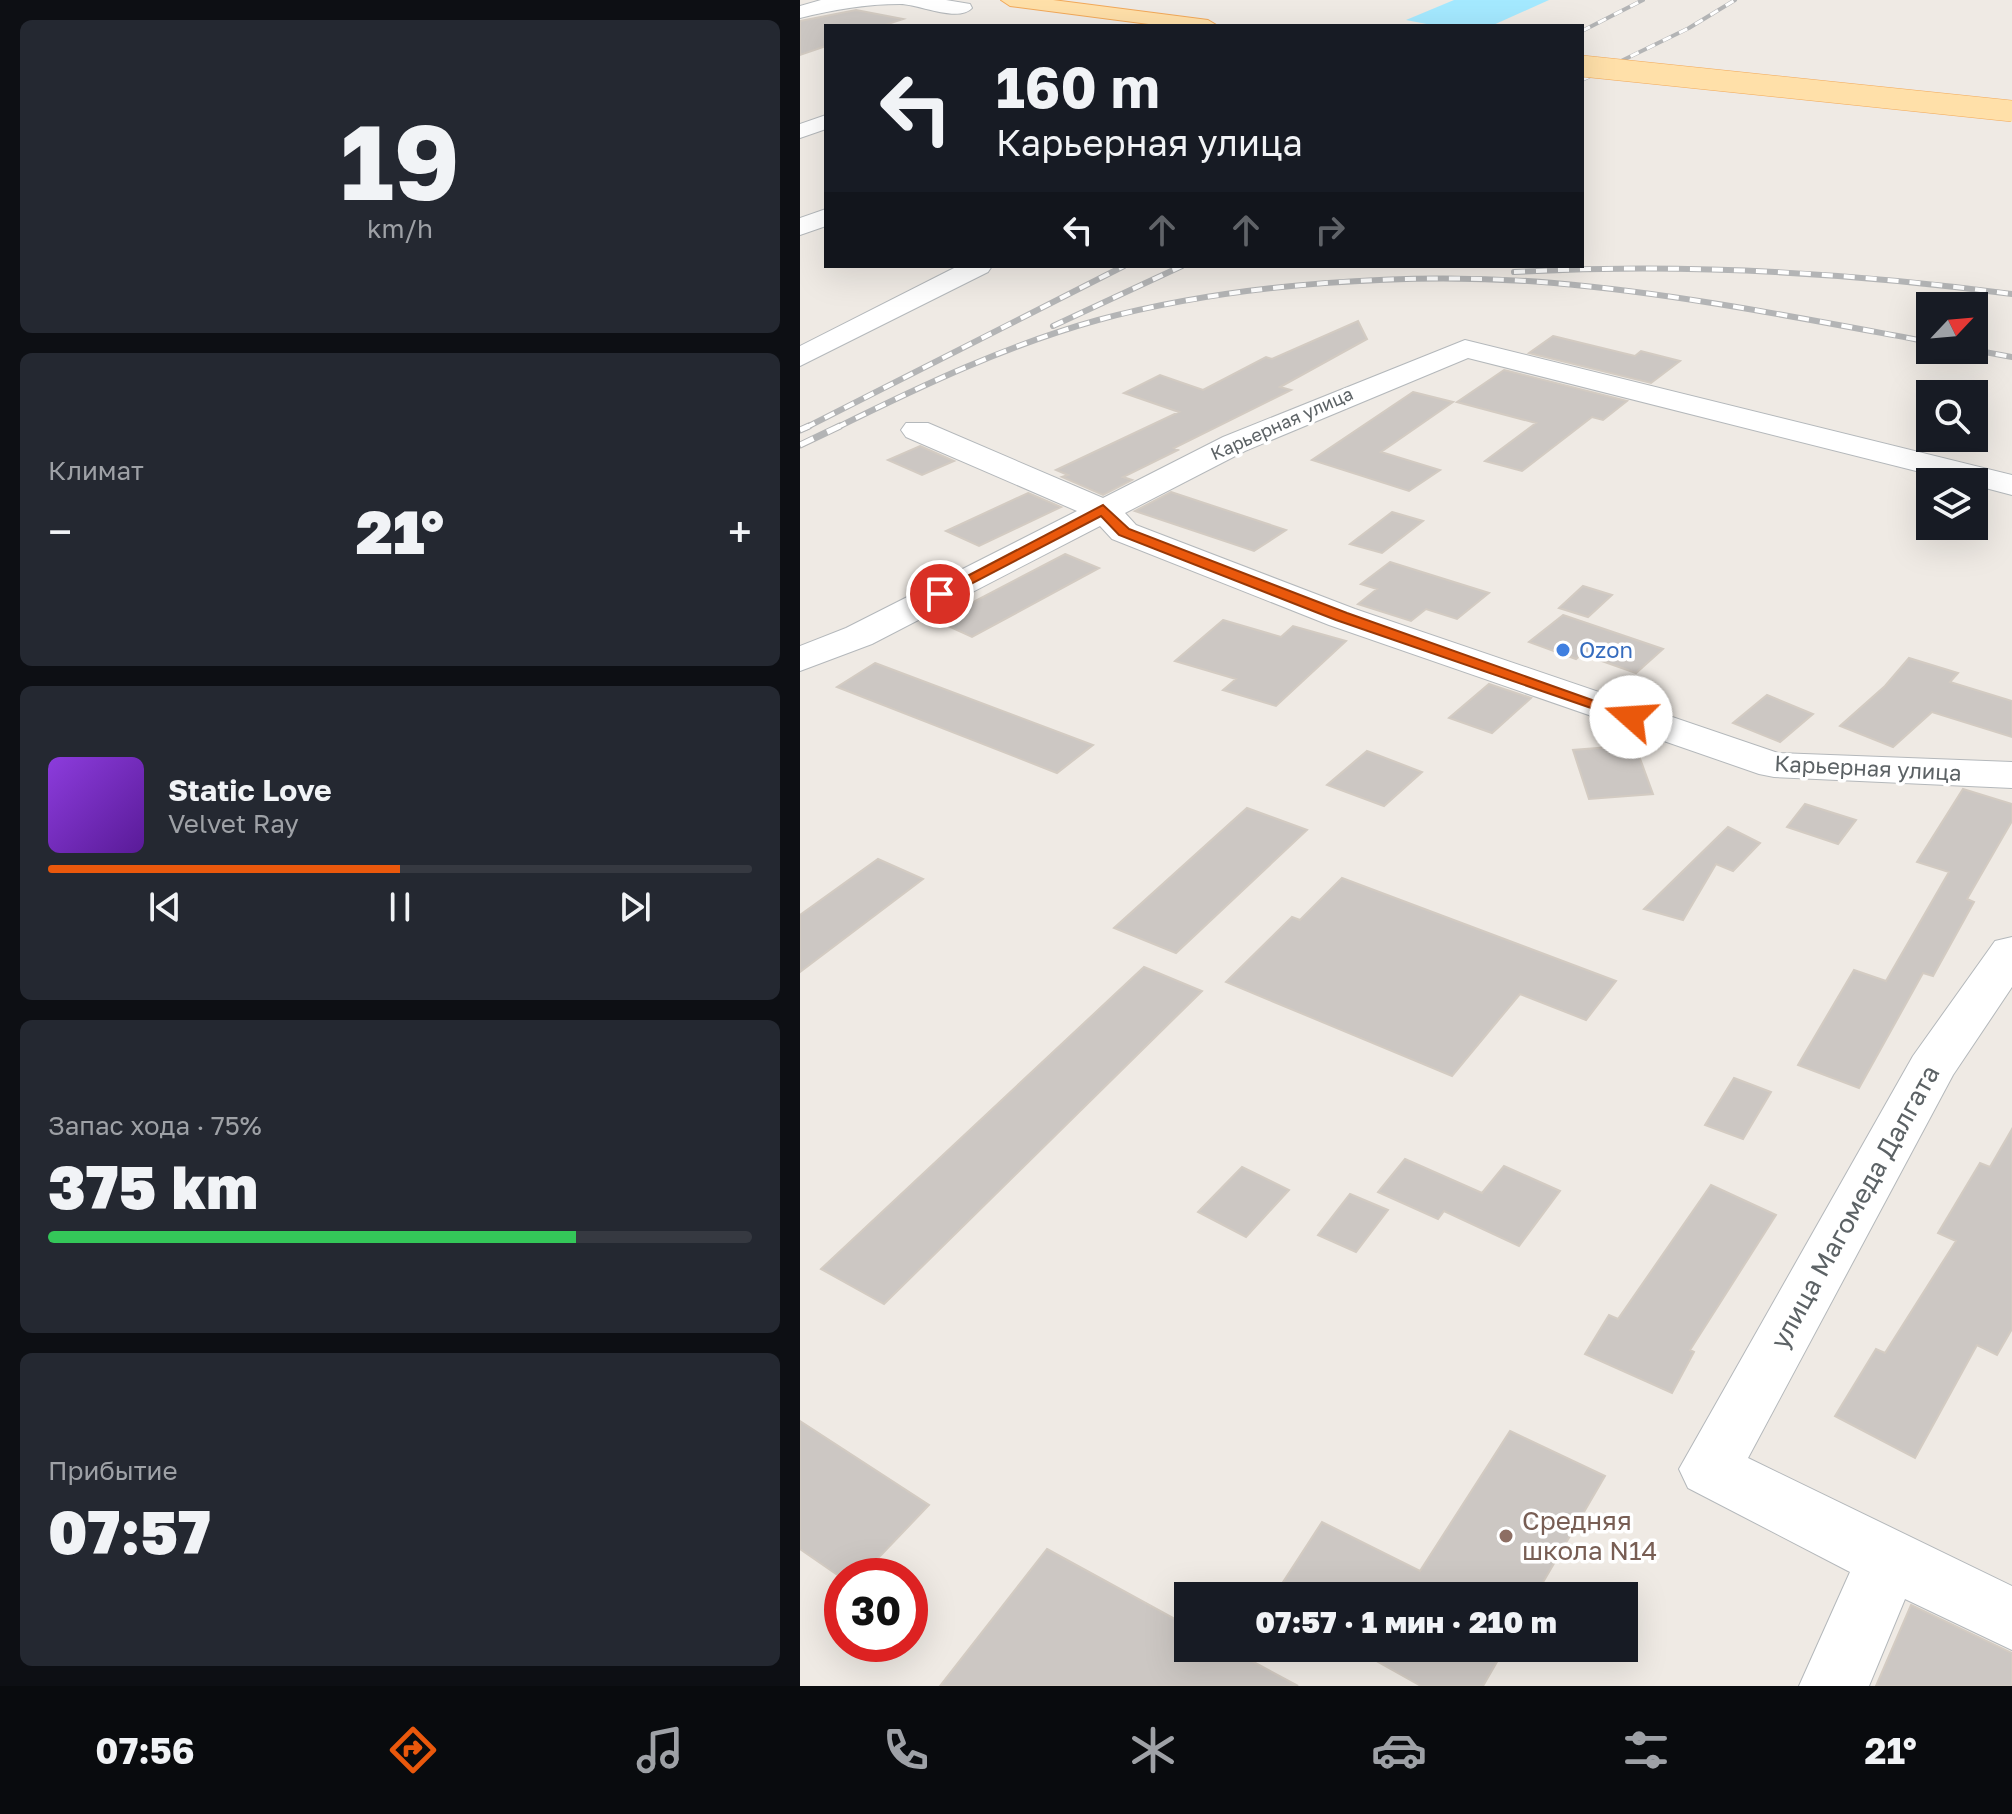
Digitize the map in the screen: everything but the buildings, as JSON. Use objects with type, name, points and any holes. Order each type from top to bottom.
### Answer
[{"type":"main road","points":[[1010,0],[1193,24]]},
{"type":"main road","points":[[1584,66],[2012,111]]},
{"type":"street","points":[[800,12],[828,4],[895,0]]},
{"type":"street","points":[[905,0],[963,8]]},
{"type":"street","points":[[800,131],[822,110]]},
{"type":"street","points":[[800,227],[824,218]]},
{"type":"street","points":[[800,357],[975,268]]},
{"type":"street","points":[[800,330],[834,339]]},
{"type":"street","name":"Карьерная улица","points":[[800,659],[859,636],[1234,444],[1465,349],[2012,485]]},
{"type":"street","name":"Карьерная улица","points":[[917,430],[1103,510],[1124,532],[1342,617],[1774,765],[2012,775]]},
{"type":"street","name":"улица Магомеда Далгата","points":[[1889,1559],[1710,1469],[1931,1068],[2012,952]]},
{"type":"street","points":[[1834,1686],[1889,1559],[2012,1619]]},
{"type":"water","points":[[1454,0],[1549,0],[1495,24],[1427,24],[1406,20]]},
{"type":"railway","points":[[1584,30],[1643,0]]},
{"type":"railway","points":[[1584,79],[1689,28],[1735,0]]},
{"type":"railway","points":[[809,426],[1120,268]]},
{"type":"railway","points":[[1053,326],[1178,268]]},
{"type":"railway","points":[[1514,272],[1577,269],[1763,271],[1888,280],[2012,294]]},
{"type":"railway","points":[[836,428],[932,382],[1064,330],[1151,307],[1324,283],[1443,279],[1554,283],[1696,300],[1916,339]]},
{"type":"railway","points":[[1988,353],[2012,357]]},
{"type":"railway","points":[[800,430],[809,426]]},
{"type":"railway","points":[[800,445],[840,426]]},
{"type":"place","name":"Ozon","points":[[1563,650]]},
{"type":"place","name":"Средняя школа N14","points":[[1506,1536]]},
{"type":"route","points":[[940,594],[1103,510],[1124,532],[1342,617],[1631,717]]}]
